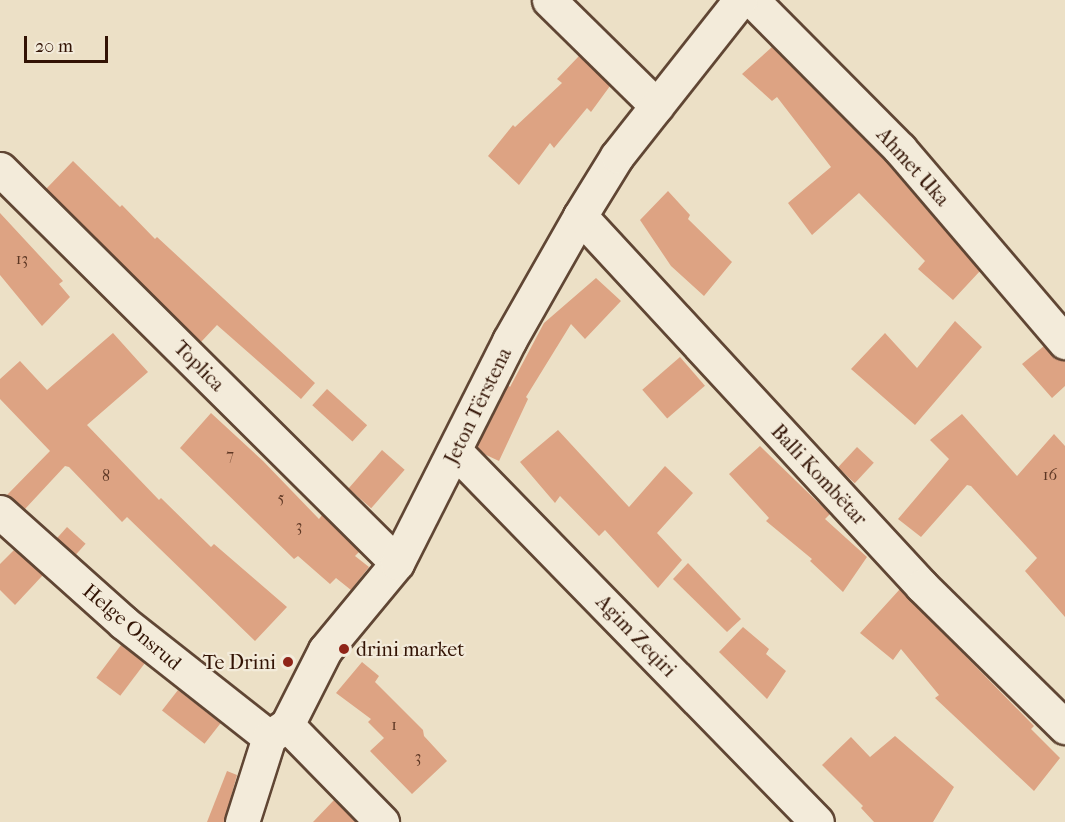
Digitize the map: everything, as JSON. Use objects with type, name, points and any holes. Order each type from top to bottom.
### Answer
[{"type":"street","points":[[549,0],[657,106]]},
{"type":"street","name":"Jeton Tërstena","points":[[242,822],[278,731],[325,650],[397,563],[509,341],[580,216],[617,156],[740,0]]},
{"type":"street","name":"Ahmet Uka","points":[[752,0],[900,149],[1065,342]]},
{"type":"street","name":"Toplica","points":[[0,169],[397,563]]},
{"type":"street","name":"Balli Kombëtar","points":[[580,216],[922,586],[1065,727]]},
{"type":"street","name":"Agim Zeqiri","points":[[455,451],[818,822]]},
{"type":"street","name":"Helge Onsrud","points":[[0,512],[124,623],[278,731],[382,822]]},
{"type":"building","points":[[772,47],[886,162],[980,271],[953,300],[918,269],[925,261],[859,193],[812,235],[788,203],[831,167],[777,97],[772,101],[742,74]]},
{"type":"building","points":[[579,56],[610,86],[591,112],[587,108],[554,148],[550,143],[519,185],[488,156],[513,125],[515,127],[562,83],[557,79]]},
{"type":"building","points":[[73,161],[120,207],[122,205],[155,239],[157,237],[315,383],[301,399],[217,325],[201,342],[46,189]]},
{"type":"building","points":[[668,191],[690,215],[688,219],[732,262],[704,296],[671,266],[640,220]]},
{"type":"building","points":[[0,213],[63,281],[59,284],[70,297],[42,326],[0,275]]},
{"type":"building","points":[[596,278],[621,301],[585,339],[571,324],[526,397],[528,399],[499,461],[484,454],[477,446],[508,385],[510,387],[544,323]]},
{"type":"building","points":[[955,321],[982,347],[915,425],[851,369],[885,333],[917,368]]},
{"type":"building","points":[[113,333],[148,372],[87,425],[159,500],[161,498],[211,547],[214,544],[287,607],[255,641],[127,517],[122,522],[69,467],[65,466],[25,509],[7,495],[50,451],[0,399],[0,379],[20,361],[47,390]]},
{"type":"building","points":[[1044,346],[1058,359],[1065,360],[1065,386],[1052,398],[1022,364]]},
{"type":"building","points":[[680,357],[705,386],[667,418],[642,390]]},
{"type":"building","points":[[327,389],[367,425],[352,441],[312,405]]},
{"type":"building","points":[[211,413],[263,461],[319,519],[322,515],[359,552],[355,556],[369,567],[351,590],[336,578],[330,584],[298,556],[294,559],[180,448]]},
{"type":"building","points":[[962,414],[1017,476],[1054,434],[1065,446],[1065,617],[1025,571],[1037,558],[971,486],[967,485],[921,537],[898,519],[949,459],[930,440]]},
{"type":"building","points":[[558,430],[629,507],[665,466],[693,493],[657,533],[682,560],[658,588],[605,530],[599,536],[560,496],[555,503],[520,462]]},
{"type":"building","points":[[760,446],[830,514],[825,519],[867,557],[843,592],[810,561],[812,559],[766,521],[769,518],[729,474]]},
{"type":"building","points":[[857,447],[874,463],[855,483],[838,467]]},
{"type":"building","points":[[382,450],[405,470],[371,508],[349,488]]},
{"type":"building","points":[[67,527],[86,544],[76,555],[57,538]]},
{"type":"building","points":[[14,550],[43,575],[15,605],[0,590],[0,564]]},
{"type":"building","points":[[688,563],[741,619],[727,632],[673,579]]},
{"type":"building","points":[[900,589],[1034,726],[1031,729],[1060,758],[1034,791],[935,698],[939,695],[901,649],[893,660],[860,633]]},
{"type":"building","points":[[743,627],[769,649],[766,654],[786,671],[767,699],[719,652]]},
{"type":"building","points":[[121,645],[145,663],[120,696],[96,678]]},
{"type":"building","points":[[362,662],[379,676],[375,682],[423,730],[424,736],[447,761],[412,794],[370,751],[384,738],[368,722],[371,719],[336,693]]},
{"type":"building","points":[[178,690],[221,723],[205,744],[162,710]]},
{"type":"building","points":[[895,736],[954,787],[933,822],[874,822],[861,808],[863,806],[822,765],[851,737],[870,757]]},
{"type":"building","points":[[227,771],[237,775],[224,822],[207,822]]},
{"type":"building","points":[[334,800],[356,822],[313,822]]},
{"type":"place","name":"drini market","points":[[344,649]]},
{"type":"place","name":"Te Drini","points":[[288,662]]}]
